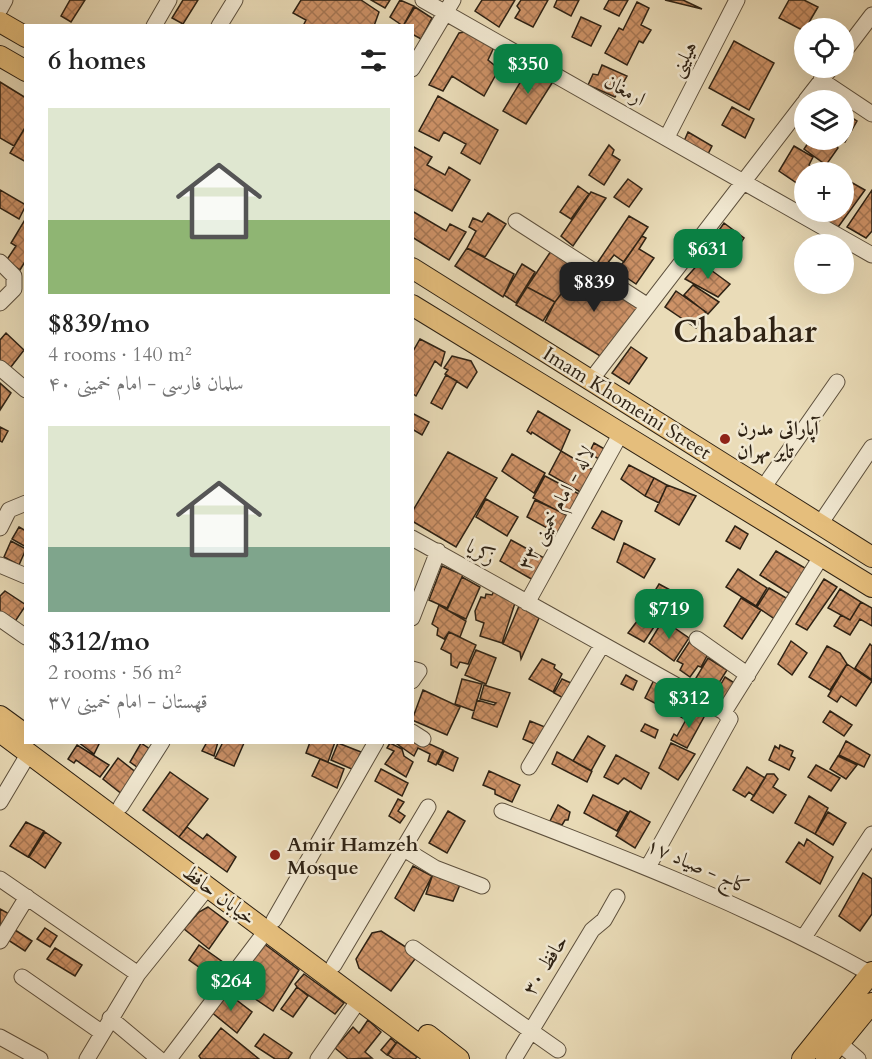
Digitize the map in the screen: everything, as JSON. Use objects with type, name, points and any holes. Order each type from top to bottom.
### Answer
[{"type":"main road","points":[[0,22],[24,36]]},
{"type":"main road","points":[[0,56],[24,70]]},
{"type":"main road","name":"Imam Khomeini Street","points":[[414,269],[872,556]]},
{"type":"main road","points":[[436,320],[453,293]]},
{"type":"main road","name":"Imam Khomeini Street","points":[[414,306],[872,587]]},
{"type":"main road","name":"خیابان حافظ","points":[[0,716],[24,738]]},
{"type":"main road","name":"خیابان حافظ","points":[[0,732],[24,742]]},
{"type":"main road","name":"خیابان حافظ","points":[[30,744],[121,806],[359,1000],[438,1059]]},
{"type":"main road","name":"خیابان حافظ","points":[[30,744],[208,887],[333,965],[459,1059]]},
{"type":"main road","points":[[802,1059],[871,973]]},
{"type":"main road","points":[[826,1059],[872,1002]]},
{"type":"street","points":[[0,9],[5,0]]},
{"type":"street","points":[[155,24],[169,0]]},
{"type":"street","points":[[220,24],[235,0]]},
{"type":"street","name":"ارمغان","points":[[423,0],[449,6],[667,137],[872,255]]},
{"type":"street","name":"هیلینی","points":[[667,137],[737,0]]},
{"type":"street","points":[[414,66],[449,6]]},
{"type":"street","points":[[854,38],[872,15]]},
{"type":"street","points":[[814,90],[821,80],[872,114]]},
{"type":"street","points":[[591,380],[794,116]]},
{"type":"street","points":[[516,221],[648,306]]},
{"type":"street","points":[[0,262],[14,276],[14,289],[0,303]]},
{"type":"street","points":[[0,368],[24,388]]},
{"type":"street","points":[[763,488],[837,382]]},
{"type":"street","name":"لاله - امام خمینی ۳۳","points":[[527,603],[621,433]]},
{"type":"street","points":[[819,524],[872,447]]},
{"type":"street","points":[[0,528],[9,510],[24,504]]},
{"type":"street","name":"زکریا","points":[[414,539],[724,712]]},
{"type":"street","points":[[414,613],[438,551]]},
{"type":"street","points":[[648,867],[730,719],[724,712],[821,557]]},
{"type":"street","points":[[0,565],[24,575]]},
{"type":"street","points":[[0,619],[24,636]]},
{"type":"street","points":[[697,639],[748,675]]},
{"type":"street","points":[[529,767],[602,645]]},
{"type":"street","points":[[0,802],[30,744]]},
{"type":"street","points":[[121,806],[161,744]]},
{"type":"street","points":[[169,1059],[270,926],[374,744]]},
{"type":"street","points":[[333,965],[428,807]]},
{"type":"street","name":"کاج - صیاد ۱۷","points":[[502,811],[648,867],[804,937],[871,973]]},
{"type":"street","points":[[804,937],[872,834]]},
{"type":"street","points":[[404,849],[435,868],[482,886]]},
{"type":"street","points":[[0,879],[138,974]]},
{"type":"street","points":[[87,1059],[101,1032],[138,974],[208,887]]},
{"type":"street","points":[[0,942],[27,897]]},
{"type":"street","name":"حافظ ۳۰","points":[[514,1059],[592,930],[604,920],[617,897]]},
{"type":"street","points":[[413,948],[558,1050]]},
{"type":"street","points":[[22,977],[101,1032]]},
{"type":"street","points":[[318,1059],[359,1000]]},
{"type":"street","points":[[110,1018],[159,1059]]},
{"type":"street","points":[[0,1037],[40,1059]]},
{"type":"street","points":[[839,1043],[858,1059]]},
{"type":"building","points":[[70,0],[85,0],[71,22],[61,16]]},
{"type":"building","points":[[183,0],[198,0],[183,24],[172,18]]},
{"type":"building","points":[[301,0],[361,0],[379,12],[375,24],[304,24],[306,20],[293,13]]},
{"type":"building","points":[[371,0],[390,0],[385,8]]},
{"type":"building","points":[[400,0],[414,6],[404,24],[390,17]]},
{"type":"building","points":[[482,0],[515,0],[499,27],[475,11]]},
{"type":"building","points":[[521,0],[548,0],[533,27],[515,18],[520,10],[517,6]]},
{"type":"building","points":[[557,0],[579,0],[571,16],[554,7]]},
{"type":"building","points":[[609,0],[628,0],[619,16],[604,9]]},
{"type":"building","points":[[665,0],[683,0],[702,9]]},
{"type":"building","points":[[789,0],[804,0],[818,7],[812,18],[794,18],[794,26],[779,18]]},
{"type":"building","points":[[637,2],[649,8],[641,25],[651,30],[643,43],[639,41],[627,65],[605,53],[619,28],[623,30]]},
{"type":"building","points":[[415,7],[432,18],[421,39],[414,35],[414,24],[404,24]]},
{"type":"building","points":[[581,17],[601,26],[591,46],[572,37]]},
{"type":"building","points":[[470,31],[494,47],[488,60],[499,69],[484,96],[452,76],[443,91],[429,85],[459,33]]},
{"type":"building","points":[[734,41],[774,63],[749,110],[709,88]]},
{"type":"building","points":[[602,65],[627,76],[615,97],[588,85],[593,74],[598,75]]},
{"type":"building","points":[[530,66],[554,80],[526,124],[503,111]]},
{"type":"building","points":[[0,82],[24,97],[24,129],[14,146],[0,138]]},
{"type":"building","points":[[438,96],[498,130],[480,164],[461,153],[466,144],[444,132],[439,141],[419,131]]},
{"type":"building","points":[[732,107],[754,119],[745,138],[722,125]]},
{"type":"building","points":[[24,129],[24,161],[10,153]]},
{"type":"building","points":[[688,132],[712,146],[706,158],[682,146]]},
{"type":"building","points":[[609,145],[614,150],[612,155],[620,160],[604,185],[589,175]]},
{"type":"building","points":[[794,146],[794,150],[801,150],[813,157],[810,162],[794,162],[794,181],[779,171]]},
{"type":"building","points":[[414,147],[432,157],[427,165],[445,175],[449,167],[470,180],[452,211],[414,189]]},
{"type":"building","points":[[805,150],[837,150],[828,162],[822,162]]},
{"type":"building","points":[[628,179],[642,189],[629,207],[614,197]]},
{"type":"building","points":[[854,184],[865,190],[854,205]]},
{"type":"building","points":[[578,186],[589,194],[571,219],[560,212]]},
{"type":"building","points":[[0,190],[24,204],[19,219],[0,208]]},
{"type":"building","points":[[872,190],[872,231],[866,238],[847,227],[850,222],[854,222],[854,217]]},
{"type":"building","points":[[591,192],[606,198],[573,246],[561,236]]},
{"type":"building","points":[[414,212],[446,231],[450,224],[466,232],[449,260],[414,238]]},
{"type":"building","points":[[488,213],[506,224],[485,257],[467,248],[476,231],[469,227],[473,218],[482,222]]},
{"type":"building","points":[[629,216],[648,227],[624,262],[614,255],[606,265],[598,262]]},
{"type":"building","points":[[24,221],[24,263],[20,270],[6,261],[16,246],[11,243]]},
{"type":"building","points":[[821,222],[842,222],[836,230]]},
{"type":"building","points":[[724,223],[744,238],[733,255],[712,240]]},
{"type":"building","points":[[642,236],[646,238],[639,249],[654,258],[636,284],[617,271]]},
{"type":"building","points":[[467,248],[514,274],[503,297],[455,266]]},
{"type":"building","points":[[553,248],[582,266],[555,302],[527,287]]},
{"type":"building","points":[[700,262],[730,284],[718,297],[685,279]]},
{"type":"building","points":[[522,264],[535,272],[516,303],[504,295]]},
{"type":"building","points":[[588,269],[644,305],[605,359],[545,322],[555,302],[571,281],[577,285]]},
{"type":"building","points":[[693,285],[719,302],[708,314],[684,295]]},
{"type":"building","points":[[527,287],[555,302],[543,321],[516,305]]},
{"type":"building","points":[[676,291],[706,312],[696,328],[665,307]]},
{"type":"building","points":[[6,333],[24,350],[7,372],[0,365],[0,340]]},
{"type":"building","points":[[420,339],[445,352],[441,366],[435,361],[416,396],[414,394],[414,350]]},
{"type":"building","points":[[631,347],[647,358],[629,384],[612,373]]},
{"type":"building","points":[[452,356],[471,361],[477,372],[467,388],[445,374],[448,370],[444,368]]},
{"type":"building","points":[[446,375],[457,381],[442,409],[431,403]]},
{"type":"building","points":[[0,383],[11,393],[0,410]]},
{"type":"building","points":[[538,411],[570,430],[561,451],[527,431]]},
{"type":"building","points":[[414,414],[429,422],[422,435],[414,430]]},
{"type":"building","points":[[0,427],[8,431],[2,442],[0,441]]},
{"type":"building","points":[[594,443],[608,451],[602,461],[589,453]]},
{"type":"building","points":[[561,451],[595,471],[582,493],[549,474]]},
{"type":"building","points":[[448,452],[497,478],[456,547],[414,522],[414,509]]},
{"type":"building","points":[[512,454],[545,473],[534,493],[502,471]]},
{"type":"building","points":[[629,465],[654,478],[645,496],[621,479]]},
{"type":"building","points":[[545,476],[581,495],[568,516],[533,498]]},
{"type":"building","points":[[654,478],[667,485],[659,503],[645,496]]},
{"type":"building","points":[[667,485],[696,496],[679,525],[655,511]]},
{"type":"building","points":[[486,499],[518,517],[507,536],[476,517]]},
{"type":"building","points":[[535,500],[567,515],[558,534],[527,517]]},
{"type":"building","points":[[602,511],[622,521],[614,540],[592,528]]},
{"type":"building","points":[[735,526],[748,534],[740,549],[726,541]]},
{"type":"building","points":[[19,527],[24,530],[24,546],[12,539]]},
{"type":"building","points":[[511,540],[546,559],[533,580],[500,561]]},
{"type":"building","points":[[11,541],[24,548],[19,565],[4,557]]},
{"type":"building","points":[[624,543],[655,559],[644,578],[617,562]]},
{"type":"building","points":[[776,551],[810,571],[795,597],[760,575]]},
{"type":"building","points":[[442,566],[463,575],[447,608],[429,600]]},
{"type":"building","points":[[738,569],[767,588],[756,606],[726,587]]},
{"type":"building","points":[[462,577],[480,587],[466,619],[447,610]]},
{"type":"building","points":[[824,579],[837,587],[807,630],[796,624]]},
{"type":"building","points":[[659,584],[685,598],[669,623],[644,609]]},
{"type":"building","points":[[769,588],[793,602],[779,622],[757,607]]},
{"type":"building","points":[[840,589],[861,602],[850,620],[828,608]]},
{"type":"building","points":[[5,591],[24,604],[24,608],[14,623],[0,614],[0,596]]},
{"type":"building","points":[[494,591],[515,603],[502,643],[480,636],[484,623],[476,620],[475,611],[481,597],[485,598],[486,594],[492,595]]},
{"type":"building","points":[[741,598],[761,610],[742,639],[724,626]]},
{"type":"building","points":[[861,602],[872,608],[872,626],[860,619],[850,635],[834,626],[841,615],[850,620]]},
{"type":"building","points":[[439,605],[466,621],[460,637],[449,632],[444,639],[437,635],[438,628],[432,624]]},
{"type":"building","points":[[519,606],[539,618],[521,659],[520,652],[503,644]]},
{"type":"building","points":[[644,612],[658,621],[644,642],[628,633]]},
{"type":"building","points":[[663,620],[689,638],[674,661],[649,643]]},
{"type":"building","points":[[449,632],[476,645],[468,664],[460,662],[457,668],[451,665],[451,654],[441,649]]},
{"type":"building","points":[[690,641],[708,654],[701,667],[698,666],[690,677],[680,670],[683,664],[677,661]]},
{"type":"building","points":[[791,641],[807,653],[792,675],[778,664]]},
{"type":"building","points":[[870,644],[872,646],[872,680],[855,668]]},
{"type":"building","points":[[827,646],[840,653],[847,664],[830,690],[809,677]]},
{"type":"building","points":[[476,650],[496,658],[486,684],[465,675]]},
{"type":"building","points":[[708,658],[727,670],[712,694],[693,683]]},
{"type":"building","points":[[542,659],[555,665],[554,668],[562,674],[553,692],[529,679]]},
{"type":"building","points":[[847,664],[872,681],[856,706],[841,696],[837,702],[828,696]]},
{"type":"building","points":[[626,675],[637,681],[633,690],[621,684]]},
{"type":"building","points":[[725,677],[739,686],[726,707],[712,700]]},
{"type":"building","points":[[462,679],[482,684],[474,711],[455,704]]},
{"type":"building","points":[[562,679],[571,683],[569,701],[554,693]]},
{"type":"building","points":[[654,680],[674,689],[674,693],[683,699],[681,702],[690,708],[683,718],[645,698]]},
{"type":"building","points":[[484,685],[510,693],[497,727],[472,718],[477,700],[494,705],[496,703],[480,699]]},
{"type":"building","points":[[423,690],[460,707],[447,735],[414,721]]},
{"type":"building","points":[[692,709],[704,717],[687,748],[671,740],[674,734],[677,736]]},
{"type":"building","points":[[830,711],[852,725],[844,736],[823,722]]},
{"type":"building","points":[[530,721],[550,729],[539,746],[523,739]]},
{"type":"building","points":[[645,724],[658,730],[655,738],[641,731]]},
{"type":"building","points":[[588,736],[605,746],[591,771],[573,761]]},
{"type":"building","points":[[414,737],[443,750],[436,765],[428,761],[430,754],[418,748],[414,756],[397,744],[414,744]]},
{"type":"building","points":[[846,741],[870,755],[864,767],[839,755]]},
{"type":"building","points":[[671,743],[695,754],[678,780],[659,768]]},
{"type":"building","points":[[81,744],[99,744],[94,754]]},
{"type":"building","points":[[140,744],[153,751],[141,770],[130,762]]},
{"type":"building","points":[[206,744],[217,744],[214,756],[202,751]]},
{"type":"building","points":[[222,744],[244,744],[234,766],[215,758]]},
{"type":"building","points":[[309,744],[334,744],[328,762],[306,753]]},
{"type":"building","points":[[338,744],[361,752],[354,770],[331,760]]},
{"type":"building","points":[[392,744],[402,749],[404,756],[413,762],[406,777],[385,764],[394,751],[387,748]]},
{"type":"building","points":[[77,745],[109,765],[100,777],[76,760],[74,763],[68,759]]},
{"type":"building","points":[[780,745],[793,751],[791,756],[795,758],[789,770],[769,760],[775,746],[779,749]]},
{"type":"building","points":[[444,751],[458,758],[453,771],[438,764]]},
{"type":"building","points":[[557,752],[592,771],[587,782],[552,764]]},
{"type":"building","points":[[616,755],[649,773],[641,789],[624,778],[618,784],[604,777]]},
{"type":"building","points":[[838,756],[857,765],[846,779],[830,769]]},
{"type":"building","points":[[118,758],[138,774],[123,795],[103,779]]},
{"type":"building","points":[[320,759],[344,769],[337,788],[312,776]]},
{"type":"building","points":[[816,765],[840,778],[831,791],[808,777]]},
{"type":"building","points":[[747,767],[765,778],[754,796],[749,792],[745,797],[733,790]]},
{"type":"building","points":[[381,769],[408,783],[402,796],[375,781]]},
{"type":"building","points":[[489,771],[520,785],[512,802],[483,785]]},
{"type":"building","points":[[170,772],[208,799],[179,837],[143,810]]},
{"type":"building","points":[[767,774],[774,774],[778,779],[773,787],[786,795],[773,813],[751,800]]},
{"type":"building","points":[[593,795],[628,812],[617,831],[584,813]]},
{"type":"building","points":[[809,796],[828,808],[815,834],[795,823]]},
{"type":"building","points":[[398,799],[404,802],[398,811],[405,816],[400,823],[389,816]]},
{"type":"building","points":[[558,805],[570,812],[568,820],[565,820],[562,825],[550,821]]},
{"type":"building","points":[[448,811],[465,821],[447,853],[429,843]]},
{"type":"building","points":[[630,811],[650,822],[635,848],[616,836]]},
{"type":"building","points":[[828,812],[846,823],[833,845],[815,834]]},
{"type":"building","points":[[26,822],[44,831],[28,857],[10,846]]},
{"type":"building","points":[[187,827],[203,839],[207,834],[236,857],[227,872],[179,837]]},
{"type":"building","points":[[45,832],[61,843],[45,868],[29,857]]},
{"type":"building","points":[[807,839],[833,857],[820,884],[786,862],[799,842],[804,846]]},
{"type":"building","points":[[413,866],[432,876],[414,911],[395,898]]},
{"type":"building","points":[[434,871],[462,880],[453,901],[426,894]]},
{"type":"building","points":[[863,873],[872,879],[872,914],[860,931],[839,916]]},
{"type":"building","points":[[208,907],[228,922],[209,949],[184,929],[199,912]]},
{"type":"building","points":[[0,909],[11,915],[0,930]]},
{"type":"building","points":[[12,928],[32,941],[25,951],[5,938]]},
{"type":"building","points":[[45,928],[57,936],[50,947],[37,939]]},
{"type":"building","points":[[381,931],[418,955],[391,991],[359,968],[356,959],[372,933]]},
{"type":"building","points":[[263,943],[299,970],[273,1011],[251,996],[256,990],[239,975]]},
{"type":"building","points":[[199,945],[227,965],[217,980],[189,960]]},
{"type":"building","points":[[55,948],[82,965],[75,976],[47,959]]},
{"type":"building","points":[[304,974],[344,1003],[335,1014],[297,987],[295,984]]},
{"type":"building","points":[[297,987],[308,996],[293,1017],[281,1009]]},
{"type":"building","points":[[226,992],[252,1012],[237,1033],[210,1011]]},
{"type":"building","points":[[368,1020],[381,1032],[365,1052],[372,1058],[348,1059],[335,1048],[353,1027],[359,1033]]},
{"type":"building","points":[[221,1028],[259,1059],[201,1059],[199,1056]]},
{"type":"building","points":[[264,1034],[292,1053],[288,1059],[275,1059],[255,1046]]},
{"type":"building","points":[[391,1038],[396,1043],[387,1055],[381,1050]]},
{"type":"building","points":[[397,1042],[417,1057],[415,1059],[394,1059],[388,1055]]},
{"type":"place","name":"آپاراتی مدرن تایر مهران","points":[[725,439]]},
{"type":"place","name":"Amir Hamzeh Mosque","points":[[275,855]]},
{"type":"district","name":"Chabahar","points":[[745,332]]}]
